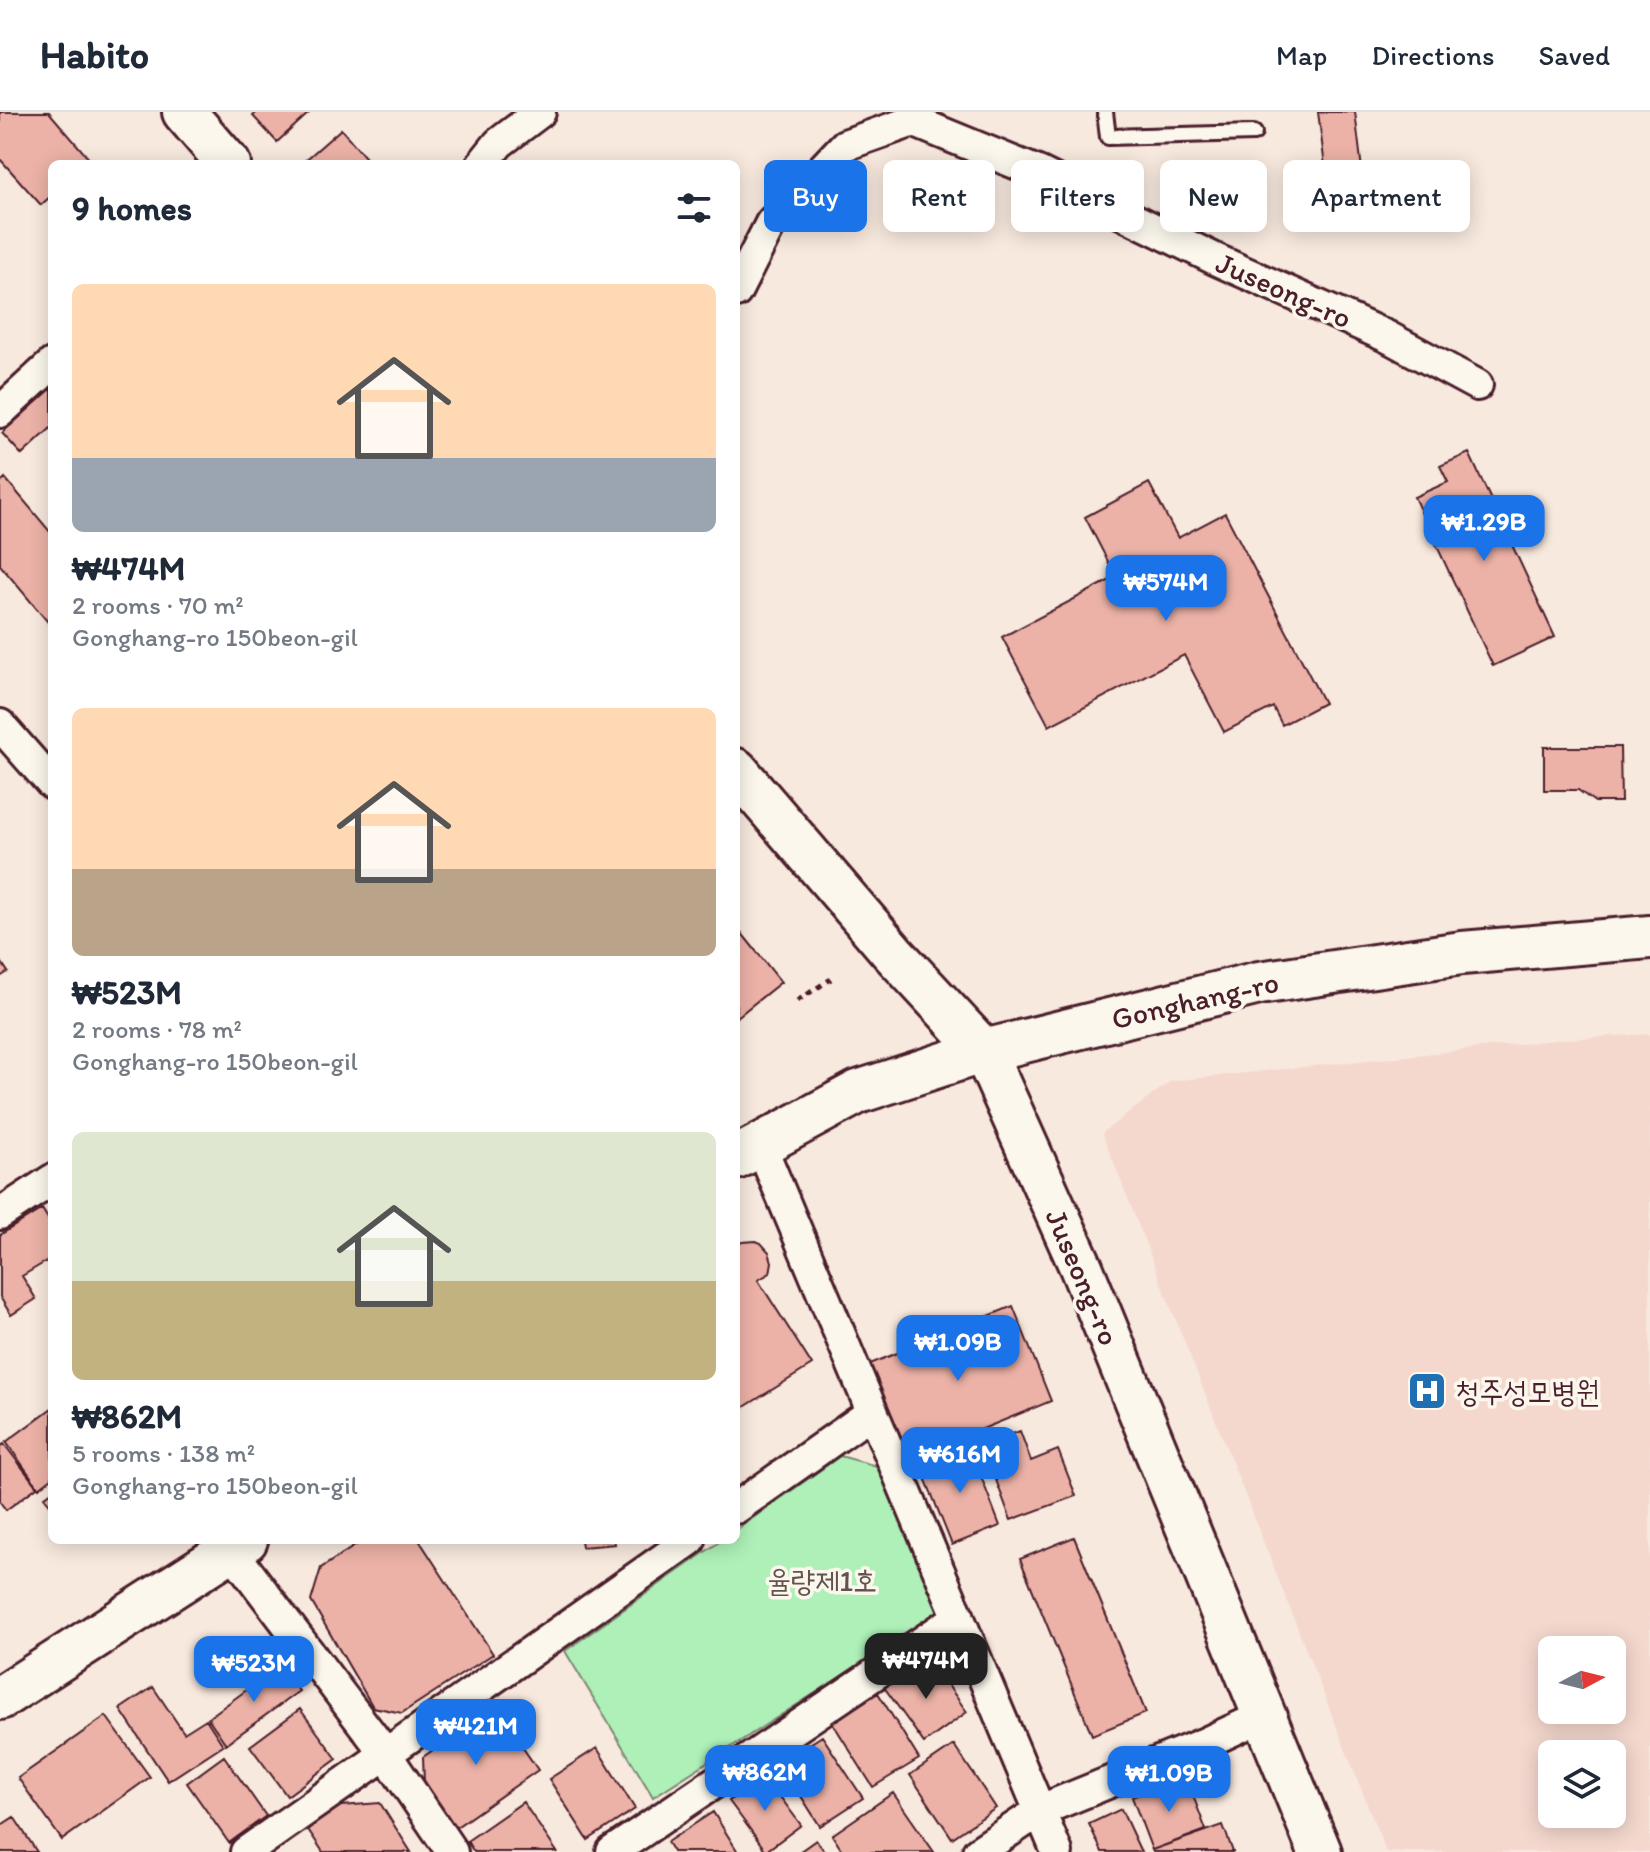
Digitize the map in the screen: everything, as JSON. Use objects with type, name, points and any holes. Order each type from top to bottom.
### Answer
[{"type":"street","points":[[184,112],[226,160]]},
{"type":"street","points":[[485,160],[499,143],[540,112]]},
{"type":"street","name":"Juseong-ro","points":[[740,284],[771,223],[845,145],[915,115],[1217,260],[1388,337],[1477,385]]},
{"type":"street","points":[[0,412],[48,368]]},
{"type":"street","points":[[0,725],[48,779]]},
{"type":"street","name":"Juseong-ro","points":[[740,775],[893,953],[984,1051],[1081,1267],[1320,1852]]},
{"type":"street","name":"Gonghang-ro","points":[[1057,1852],[871,1413],[748,1151],[858,1092],[984,1051],[1259,983],[1462,953],[1650,937]]},
{"type":"street","points":[[0,1214],[48,1183]]},
{"type":"street","points":[[740,1505],[871,1413]]},
{"type":"street","points":[[0,1698],[235,1544],[452,1852]]},
{"type":"street","points":[[246,1852],[684,1544]]},
{"type":"street","points":[[612,1852],[959,1617]]},
{"type":"street","points":[[978,1852],[1041,1810],[1263,1716]]},
{"type":"lane","points":[[1105,112],[1108,137],[1254,133]]},
{"type":"path","points":[[797,1001],[831,979]]},
{"type":"shaded area","name":"청주성모병원","points":[[1650,1034],[1650,1852],[1386,1852],[1102,1133],[1171,1081],[1565,1039]]},
{"type":"green space","name":"율량제1호","points":[[840,1456],[877,1466],[940,1613],[653,1797],[565,1651],[716,1544],[740,1544],[740,1527]]},
{"type":"building","points":[[0,112],[49,112],[90,160],[48,160],[48,199],[41,205],[0,159]]},
{"type":"building","points":[[257,112],[310,112],[277,142],[253,116]]},
{"type":"building","points":[[1318,112],[1355,112],[1361,160],[1324,160]]},
{"type":"building","points":[[341,129],[368,160],[306,160]]},
{"type":"building","points":[[48,392],[48,431],[22,455],[2,433]]},
{"type":"building","points":[[1469,453],[1555,637],[1493,666],[1414,497],[1448,482],[1440,466]]},
{"type":"building","points":[[5,478],[48,529],[48,622],[0,565],[0,483]]},
{"type":"building","points":[[1149,483],[1178,538],[1225,513],[1324,703],[1282,725],[1273,707],[1224,732],[1184,655],[1049,726],[1002,637],[1116,577],[1085,517]]},
{"type":"building","points":[[1544,747],[1620,747],[1621,802],[1595,802],[1578,790],[1544,790]]},
{"type":"building","points":[[740,931],[781,982],[740,1015]]},
{"type":"building","points":[[0,960],[8,972],[0,977]]},
{"type":"building","points":[[42,1209],[48,1219],[48,1260],[22,1276],[36,1299],[11,1315],[0,1297],[0,1235]]},
{"type":"building","points":[[756,1241],[769,1252],[772,1262],[770,1273],[758,1280],[812,1365],[741,1409],[740,1243]]},
{"type":"building","points":[[1013,1306],[1051,1401],[904,1461],[865,1366]]},
{"type":"building","points":[[48,1411],[48,1481],[39,1488],[6,1442]]},
{"type":"building","points":[[1020,1431],[1031,1461],[1058,1450],[1076,1496],[1011,1520],[983,1445]]},
{"type":"building","points":[[4,1444],[37,1487],[6,1510],[0,1502],[0,1447]]},
{"type":"building","points":[[969,1445],[1000,1526],[952,1545],[920,1465]]},
{"type":"building","points":[[1074,1537],[1146,1713],[1092,1735],[1020,1559]]},
{"type":"building","points":[[358,1544],[422,1544],[493,1654],[402,1713],[373,1707],[311,1601],[321,1568]]},
{"type":"building","points":[[582,1544],[615,1544],[582,1547]]},
{"type":"building","points":[[281,1665],[299,1691],[226,1744],[208,1718]]},
{"type":"building","points":[[915,1665],[937,1670],[967,1712],[924,1743],[884,1687]]},
{"type":"building","points":[[153,1687],[184,1733],[206,1719],[223,1745],[168,1781],[120,1709]]},
{"type":"building","points":[[878,1693],[919,1759],[873,1787],[832,1722]]},
{"type":"building","points":[[495,1707],[538,1770],[455,1828],[424,1782],[423,1757]]},
{"type":"building","points":[[300,1709],[337,1759],[287,1796],[250,1746]]},
{"type":"building","points":[[106,1716],[150,1777],[62,1840],[18,1778]]},
{"type":"building","points":[[822,1736],[863,1798],[820,1826],[780,1763]]},
{"type":"building","points":[[954,1745],[996,1808],[952,1838],[910,1775]]},
{"type":"building","points":[[597,1748],[635,1809],[588,1840],[549,1779]]},
{"type":"building","points":[[224,1756],[266,1816],[229,1843],[187,1783]]},
{"type":"building","points":[[764,1775],[801,1825],[766,1851],[729,1801]]},
{"type":"building","points":[[1186,1777],[1206,1830],[1152,1850],[1132,1797]]},
{"type":"building","points":[[893,1793],[934,1852],[843,1852],[832,1835]]},
{"type":"building","points":[[523,1802],[557,1852],[474,1852],[467,1841]]},
{"type":"building","points":[[380,1803],[411,1852],[323,1852],[307,1828],[341,1806]]},
{"type":"building","points":[[1121,1809],[1141,1852],[1102,1852],[1089,1824]]},
{"type":"building","points":[[713,1812],[738,1852],[673,1852],[667,1842]]},
{"type":"building","points":[[14,1817],[37,1852],[0,1852],[0,1826]]},
{"type":"building","points":[[1223,1825],[1233,1852],[1152,1850]]},
{"type":"building","points":[[816,1840],[825,1852],[799,1852]]},
{"type":"place","name":"청주성모병원","points":[[1427,1391]]}]
